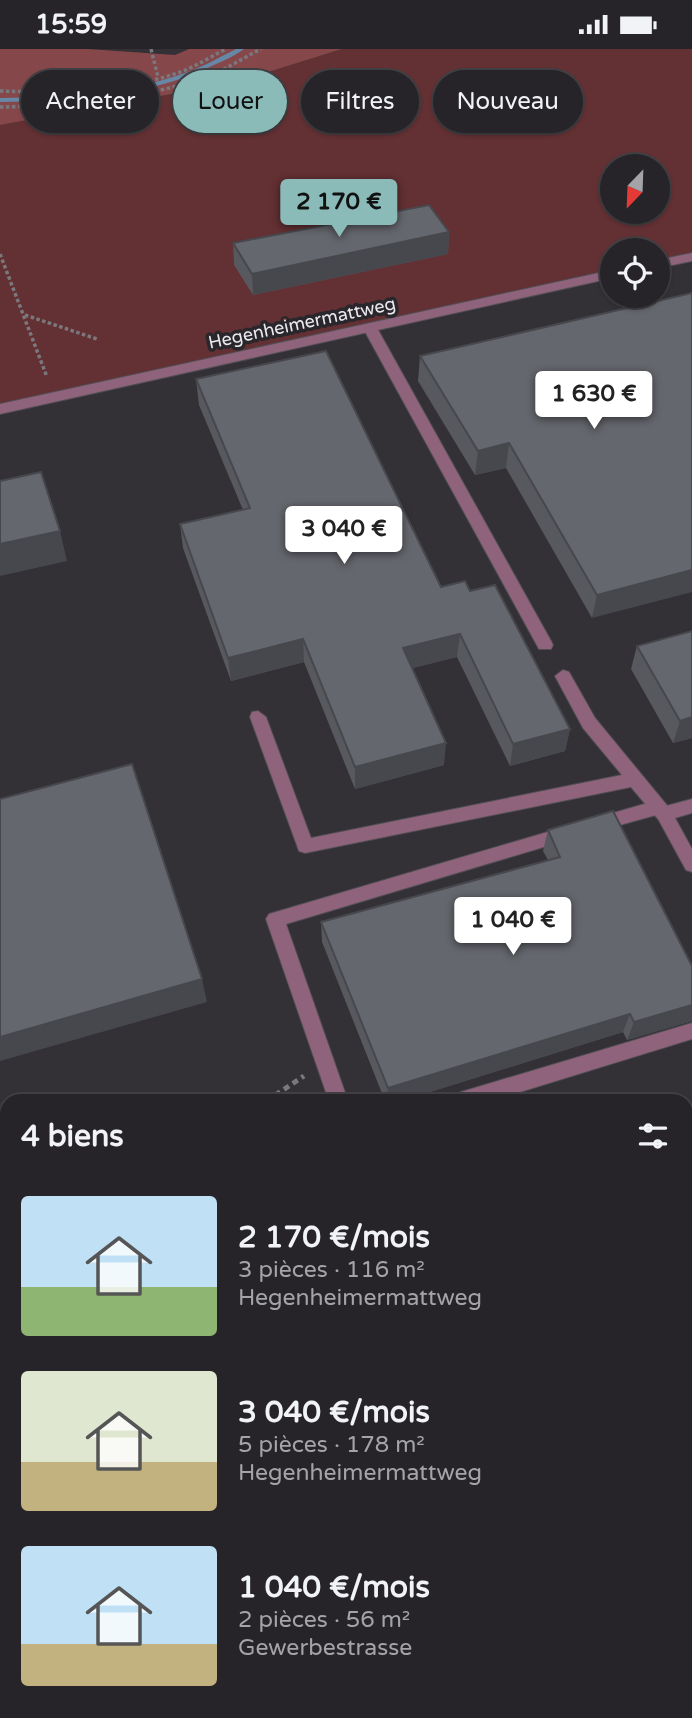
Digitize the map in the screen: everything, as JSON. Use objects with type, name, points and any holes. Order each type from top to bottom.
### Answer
[{"type":"street","points":[[670,262],[692,257]]},
{"type":"street","name":"Hegenheimermattweg","points":[[0,408],[600,277]]},
{"type":"street","points":[[370,328],[545,645]]},
{"type":"street","points":[[563,676],[589,723],[661,810],[692,865]]},
{"type":"street","points":[[258,717],[305,846],[635,779]]},
{"type":"street","points":[[337,1094],[275,919],[661,810],[692,806]]},
{"type":"street","points":[[484,1094],[692,1031]]},
{"type":"path","points":[[150,49],[156,70]]},
{"type":"path","points":[[159,77],[178,73],[226,49]]},
{"type":"path","points":[[0,107],[86,101],[158,89],[209,75],[261,49]]},
{"type":"path","points":[[0,91],[21,92]]},
{"type":"path","points":[[0,254],[55,396]]},
{"type":"path","points":[[24,315],[97,339]]},
{"type":"path","points":[[277,1094],[302,1079],[322,1053]]},
{"type":"shaded area","points":[[0,49],[88,49],[175,55],[189,49],[342,49],[275,70],[173,70],[173,94],[159,96],[159,70],[21,70],[21,121],[0,125]]},
{"type":"shaded area","points":[[342,49],[692,49],[692,257],[670,262],[670,238],[600,238],[600,277],[0,409],[0,125],[21,121],[21,133],[159,133],[159,96],[173,94],[173,133],[287,133],[287,70],[275,70]]},
{"type":"building","points":[[429,205],[449,232],[252,274],[233,243]]},
{"type":"building","points":[[692,293],[692,570],[597,595],[509,443],[478,451],[420,356],[627,308],[670,308],[670,298]]},
{"type":"building","points":[[326,351],[441,587],[465,581],[470,591],[495,585],[570,729],[513,744],[460,634],[403,648],[446,743],[355,767],[303,639],[228,658],[180,524],[250,508],[196,379]]},
{"type":"building","points":[[41,472],[60,531],[0,544],[0,481]]},
{"type":"building","points":[[692,631],[692,717],[680,721],[637,646]]},
{"type":"building","points":[[132,764],[202,979],[0,1037],[0,799]]},
{"type":"building","points":[[613,811],[692,966],[692,1005],[634,1022],[630,1014],[388,1088],[321,922],[560,857],[548,830]]},
{"type":"waterway","points":[[0,100],[70,97],[143,87],[187,75],[241,49]]}]
